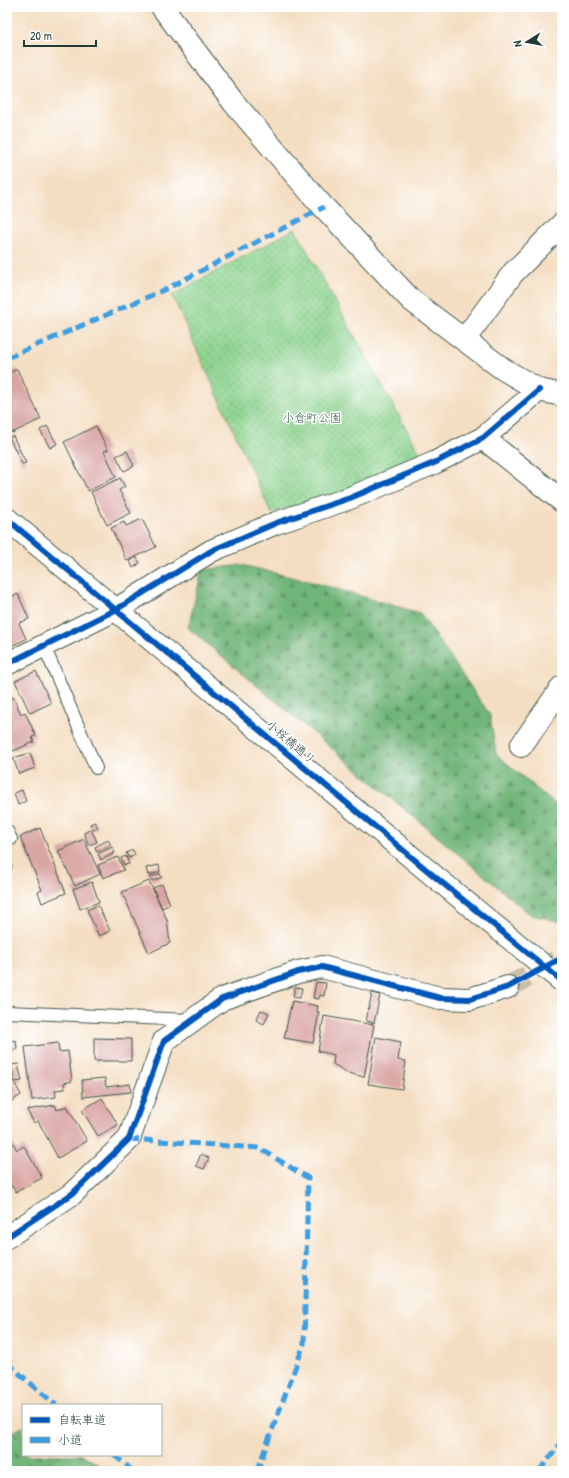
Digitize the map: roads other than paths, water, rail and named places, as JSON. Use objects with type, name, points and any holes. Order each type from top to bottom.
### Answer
[{"type":"street","points":[[162,7],[234,103],[324,207],[411,300],[503,369],[539,390],[562,395]]},
{"type":"street","points":[[464,340],[513,273],[562,224]]},
{"type":"street","points":[[7,664],[117,609],[212,551],[276,523],[357,496],[434,463],[483,438],[539,390]]},
{"type":"street","points":[[483,438],[562,501]]},
{"type":"street","name":"小桜橋通り","points":[[7,519],[117,609],[434,876],[562,981]]},
{"type":"street","points":[[522,746],[562,686]]},
{"type":"street","points":[[7,1237],[72,1194],[129,1139],[164,1041],[222,999],[298,972],[322,967],[440,998],[470,999],[508,987]]},
{"type":"lane","points":[[44,646],[96,768]]},
{"type":"lane","points":[[7,1012],[193,1020]]},
{"type":"tunnel","points":[[508,987],[562,958]]},
{"type":"park label","name":"小倉町公園","points":[[312,418]]}]
